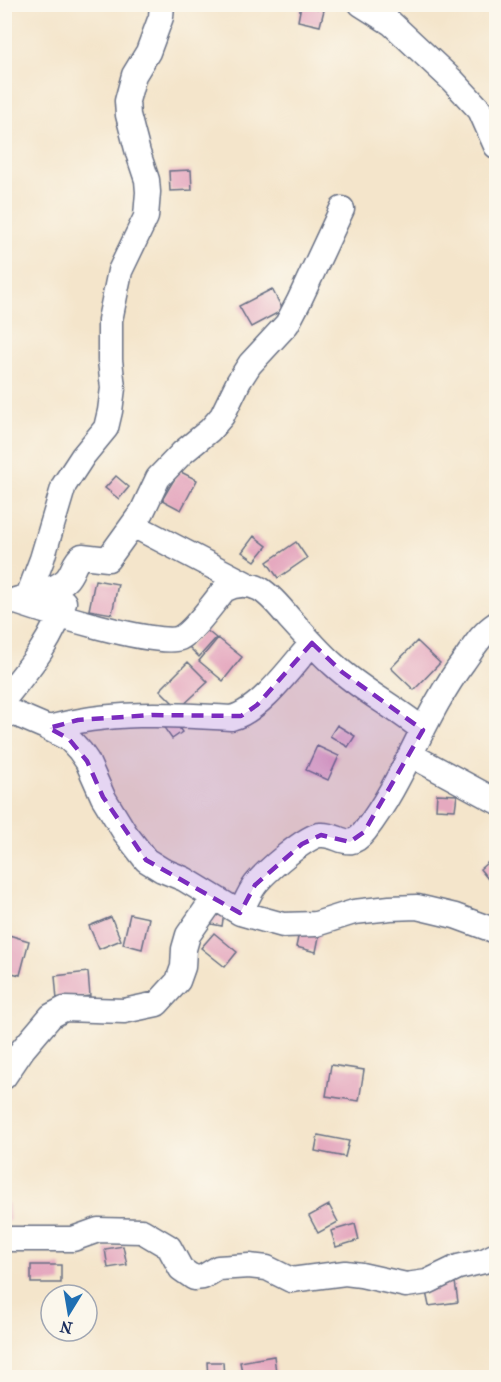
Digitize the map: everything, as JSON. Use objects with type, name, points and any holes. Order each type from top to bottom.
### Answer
[{"type":"street","points":[[15,600],[42,559],[64,485],[83,456],[106,428],[112,388],[110,320],[120,271],[146,216],[148,192],[147,180],[128,116],[128,101],[134,75],[148,52],[158,27],[162,4]]},
{"type":"street","points":[[361,4],[391,22],[453,81],[480,110],[496,146]]},
{"type":"street","points":[[4,699],[40,655],[60,617],[75,563],[82,556],[108,559],[133,525],[158,478],[222,416],[250,364],[287,324],[342,209]]},
{"type":"street","points":[[133,525],[261,590],[342,672],[403,713],[423,730]]},
{"type":"street","points":[[15,600],[62,584],[72,573]]},
{"type":"street","points":[[15,600],[60,617],[122,632],[178,639],[187,633],[224,590],[232,586],[248,585]]},
{"type":"street","points":[[240,913],[255,885],[302,844],[321,835],[350,842],[355,841],[364,832],[404,770],[453,675],[478,640],[496,624]]},
{"type":"street","points":[[49,728],[78,720],[152,715],[231,718],[241,716],[257,705],[312,643]]},
{"type":"street","points":[[4,709],[69,739],[87,761],[103,797],[119,824],[146,860],[184,879],[240,913],[283,925],[316,924],[354,912],[417,907],[455,916],[496,931]]},
{"type":"street","points":[[411,754],[496,801]]},
{"type":"street","points":[[4,1077],[23,1049],[57,1012],[64,1009],[124,1011],[157,1004],[177,981],[183,967],[188,935],[214,898]]},
{"type":"street","points":[[4,1239],[73,1239],[98,1230],[142,1231],[169,1246],[181,1269],[194,1278],[203,1277],[218,1268],[249,1266],[267,1268],[291,1280],[345,1273],[406,1285],[427,1282],[458,1267],[484,1261],[496,1255]]},
{"type":"highlighted area","points":[[312,643],[342,672],[423,730],[364,832],[350,842],[321,835],[302,844],[255,885],[240,913],[146,860],[103,797],[87,761],[69,739],[49,728],[78,720],[152,715],[241,716],[257,705]]},
{"type":"building","points":[[301,5],[324,10],[320,26],[298,21]]},
{"type":"building","points":[[191,170],[192,190],[170,191],[169,171]]},
{"type":"building","points":[[272,289],[283,310],[251,327],[239,306]]},
{"type":"building","points":[[179,471],[197,480],[181,510],[162,500]]},
{"type":"building","points":[[116,476],[129,487],[119,499],[105,488]]},
{"type":"building","points":[[254,536],[267,546],[255,561],[242,552]]},
{"type":"building","points":[[296,542],[307,558],[278,578],[267,562]]},
{"type":"building","points":[[95,580],[118,584],[112,614],[89,610]]},
{"type":"building","points":[[205,629],[216,638],[199,657],[189,647]]},
{"type":"building","points":[[218,638],[242,657],[223,681],[199,661]]},
{"type":"building","points":[[417,641],[440,663],[414,690],[391,668]]},
{"type":"building","points":[[188,662],[208,682],[179,709],[160,690]]},
{"type":"building","points":[[175,722],[182,732],[172,739],[165,729]]},
{"type":"building","points":[[337,725],[355,736],[348,747],[330,736]]},
{"type":"building","points":[[317,746],[339,756],[328,780],[306,770]]},
{"type":"building","points":[[437,794],[457,795],[455,810],[436,809]]},
{"type":"building","points":[[494,857],[496,860],[496,889],[480,869]]},
{"type":"building","points":[[213,911],[224,913],[222,926],[211,924]]},
{"type":"building","points":[[130,914],[149,918],[142,949],[123,944]]},
{"type":"building","points":[[111,917],[121,940],[99,949],[89,926]]},
{"type":"building","points":[[300,928],[320,932],[316,952],[296,947]]},
{"type":"building","points":[[214,933],[237,952],[225,967],[201,948]]},
{"type":"building","points":[[9,935],[29,941],[20,975],[4,971],[4,953]]},
{"type":"building","points":[[88,972],[90,996],[57,1000],[55,976]]},
{"type":"building","points":[[331,1065],[364,1070],[359,1101],[326,1096]]},
{"type":"building","points":[[318,1135],[349,1141],[345,1157],[315,1151]]},
{"type":"building","points":[[4,1203],[8,1203],[10,1221],[4,1222]]},
{"type":"building","points":[[329,1205],[338,1222],[318,1233],[309,1216]]},
{"type":"building","points":[[355,1224],[359,1240],[336,1247],[331,1231]]},
{"type":"building","points":[[123,1246],[127,1265],[108,1268],[105,1249]]},
{"type":"building","points":[[31,1265],[61,1265],[61,1283],[31,1283]]},
{"type":"building","points":[[455,1282],[458,1302],[429,1306],[425,1287]]},
{"type":"building","points":[[274,1356],[276,1372],[243,1377],[240,1362]]},
{"type":"building","points":[[207,1362],[223,1362],[224,1378],[208,1378]]}]
